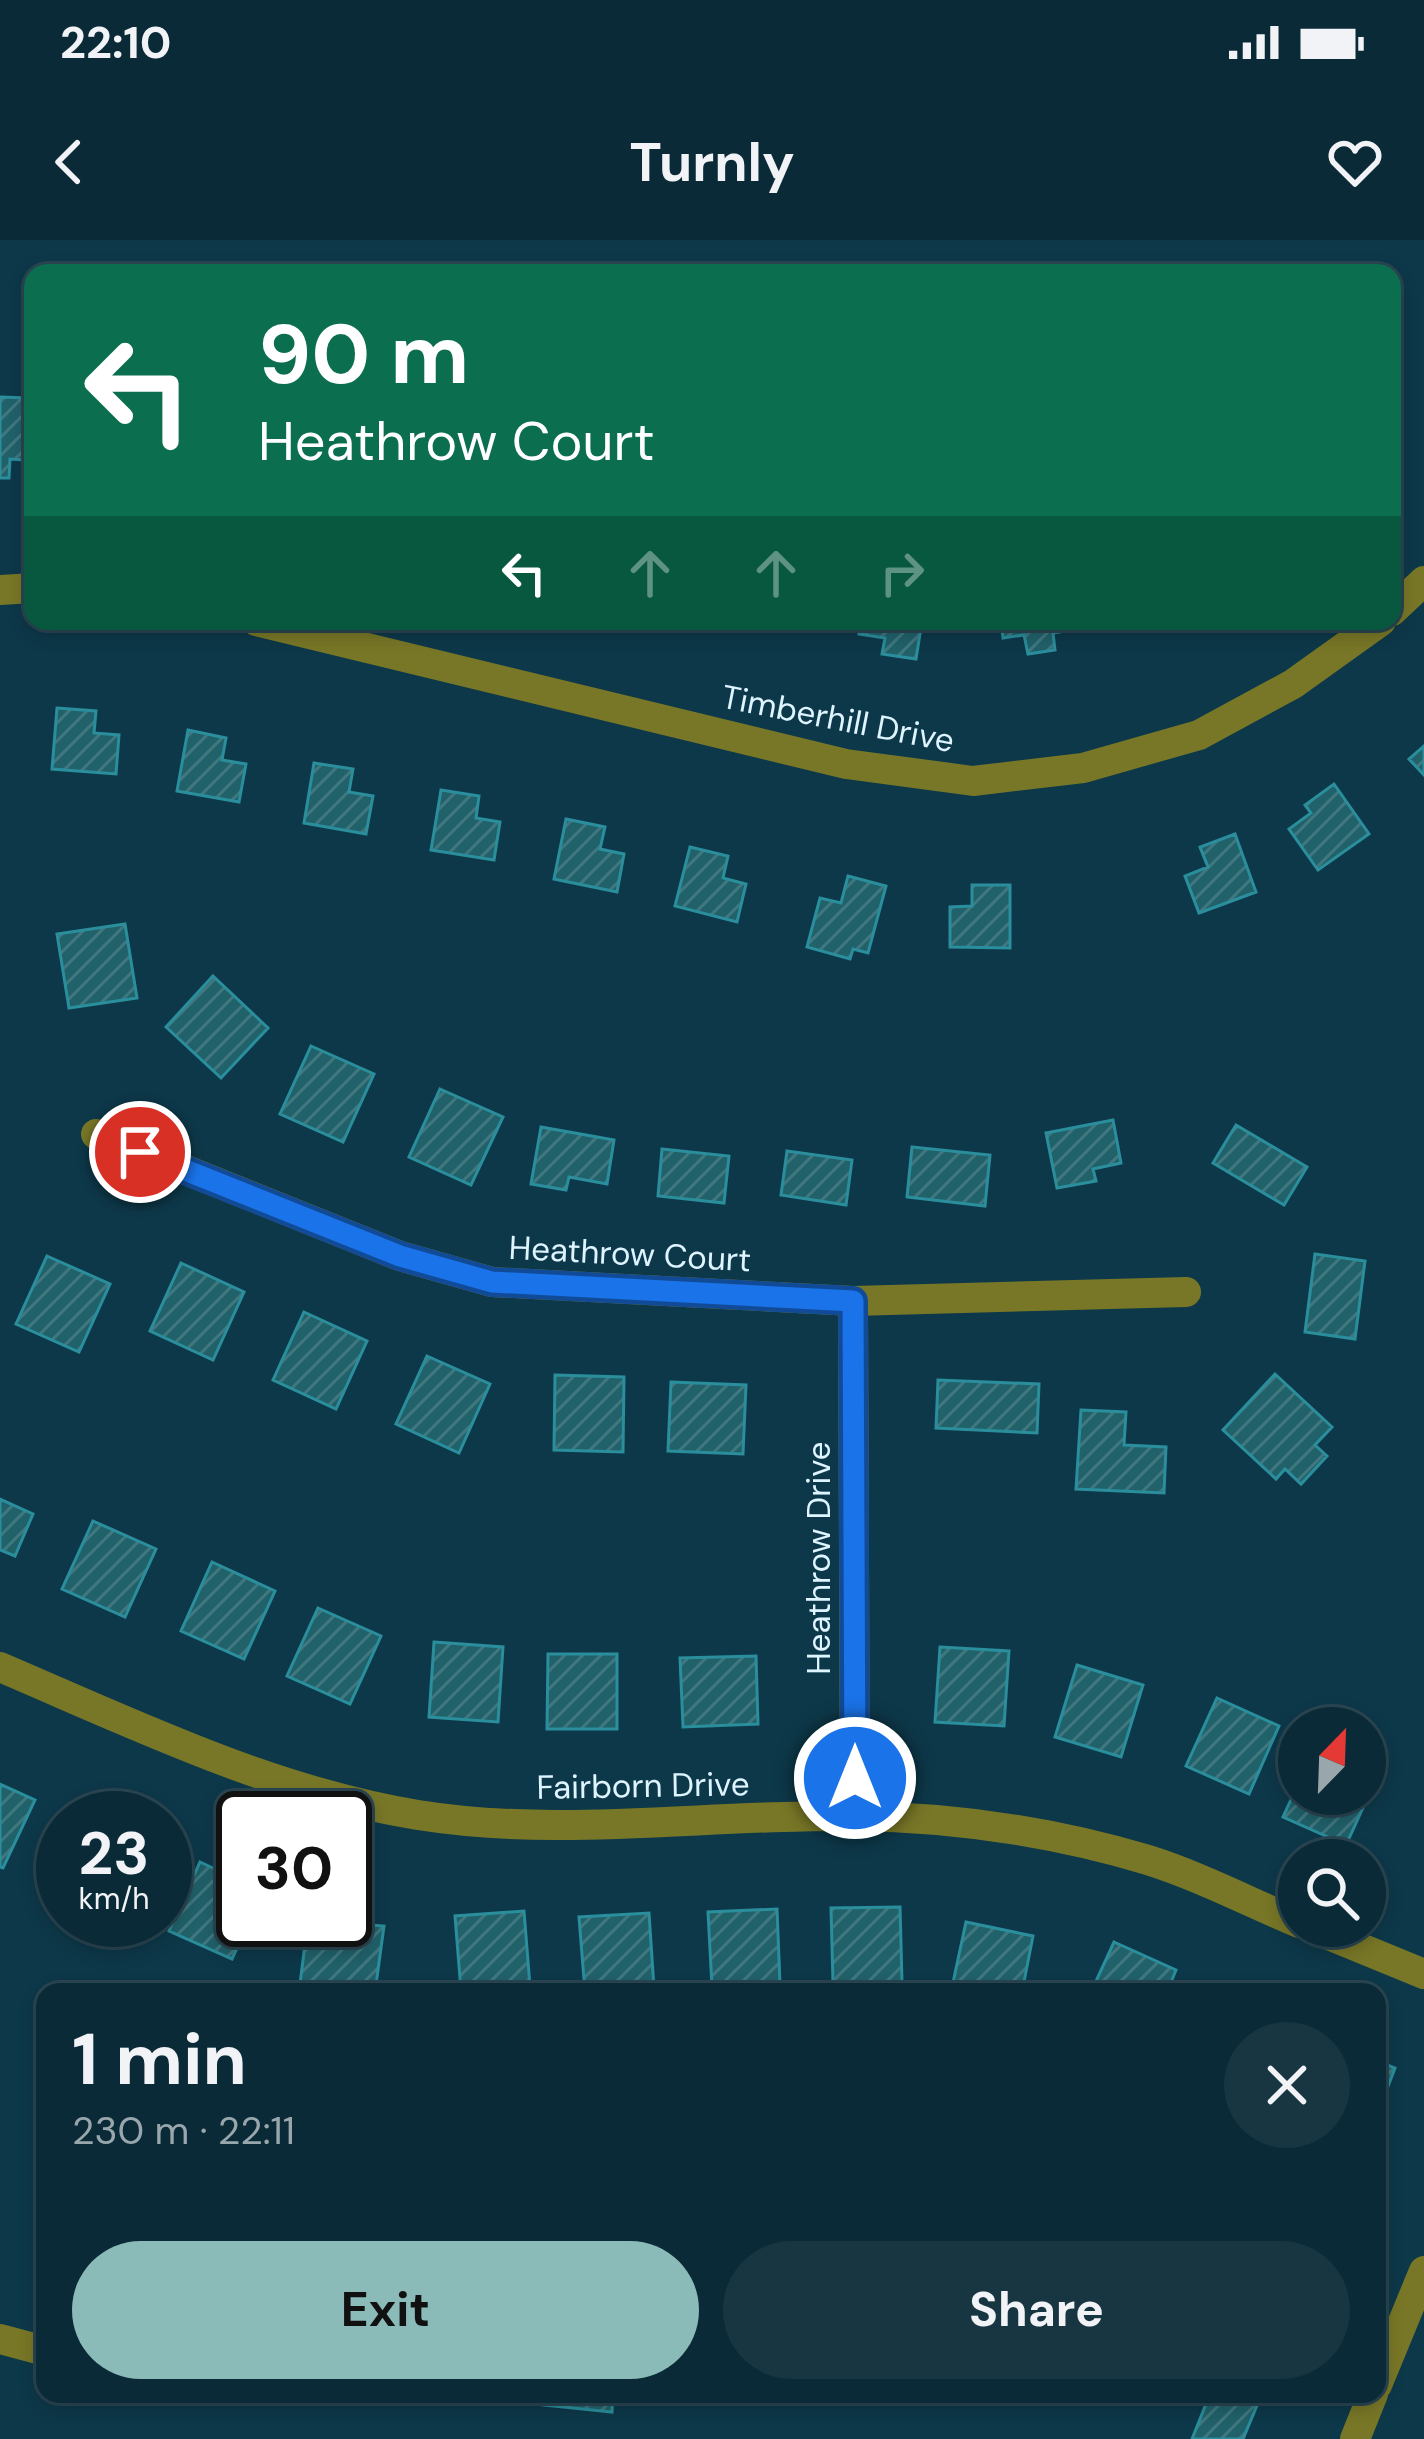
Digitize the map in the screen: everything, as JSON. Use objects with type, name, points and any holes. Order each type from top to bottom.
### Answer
[{"type":"street","points":[[1401,602],[1424,581]]},
{"type":"street","name":"Timberhill Drive","points":[[293,630],[846,764],[973,781],[1083,768],[1199,735],[1293,684],[1368,630]]},
{"type":"street","name":"Heathrow Court","points":[[96,1135],[400,1256],[492,1282],[853,1301],[1186,1292]]},
{"type":"street","name":"Heathrow Drive","points":[[853,1301],[855,1816]]},
{"type":"street","name":"Fairborn Drive","points":[[0,1667],[218,1759],[322,1796],[422,1816],[524,1825],[855,1816],[1015,1829],[1149,1861],[1278,1914]]},
{"type":"street","name":"Fairborn Drive","points":[[1358,1947],[1424,1975]]},
{"type":"street","points":[[1386,2363],[1424,2271]]},
{"type":"street","points":[[0,2339],[36,2349]]},
{"type":"street","points":[[1355,2439],[1369,2403]]},
{"type":"building","points":[[0,397],[24,398],[24,460],[10,459],[9,478],[0,478]]},
{"type":"building","points":[[860,630],[921,630],[916,659],[882,654],[885,638],[859,634]]},
{"type":"building","points":[[1002,630],[1071,630],[1053,633],[1055,650],[1028,654],[1024,635],[1003,638]]},
{"type":"building","points":[[57,708],[96,711],[94,733],[119,735],[116,774],[52,769]]},
{"type":"building","points":[[188,730],[226,738],[222,760],[246,764],[239,802],[177,791]]},
{"type":"building","points":[[1424,746],[1424,775],[1409,759]]},
{"type":"building","points":[[314,763],[353,769],[349,792],[373,796],[366,834],[304,823]]},
{"type":"building","points":[[1334,784],[1369,834],[1318,870],[1289,829],[1311,813],[1305,805]]},
{"type":"building","points":[[441,790],[479,796],[476,818],[500,822],[494,860],[431,850]]},
{"type":"building","points":[[566,819],[605,827],[600,849],[624,854],[617,892],[554,879]]},
{"type":"building","points":[[1235,834],[1256,892],[1199,913],[1185,876],[1208,867],[1200,847]]},
{"type":"building","points":[[690,847],[728,856],[723,878],[746,884],[737,922],[675,906]]},
{"type":"building","points":[[848,876],[886,886],[868,953],[853,949],[850,959],[807,947],[820,898],[841,903]]},
{"type":"building","points":[[972,885],[1010,885],[1010,948],[950,947],[950,907],[972,906]]},
{"type":"building","points":[[125,924],[137,998],[69,1008],[57,934]]},
{"type":"building","points":[[213,976],[268,1028],[221,1078],[166,1027]]},
{"type":"building","points":[[311,1046],[374,1074],[343,1142],[280,1114]]},
{"type":"building","points":[[440,1089],[503,1117],[471,1185],[409,1157]]},
{"type":"building","points":[[1113,1120],[1121,1163],[1093,1169],[1096,1181],[1057,1188],[1046,1133]]},
{"type":"building","points":[[1236,1125],[1307,1167],[1284,1205],[1213,1163]]},
{"type":"building","points":[[541,1127],[614,1140],[607,1184],[569,1177],[566,1190],[531,1184]]},
{"type":"building","points":[[912,1147],[990,1155],[985,1206],[907,1197]]},
{"type":"building","points":[[662,1149],[729,1156],[724,1203],[658,1196]]},
{"type":"building","points":[[787,1151],[852,1160],[846,1205],[781,1195]]},
{"type":"building","points":[[1315,1254],[1365,1261],[1355,1339],[1305,1332]]},
{"type":"building","points":[[47,1256],[110,1284],[79,1352],[16,1324]]},
{"type":"building","points":[[181,1263],[244,1292],[213,1360],[150,1331]]},
{"type":"building","points":[[304,1312],[367,1341],[336,1409],[273,1380]]},
{"type":"building","points":[[427,1356],[490,1384],[459,1453],[396,1424]]},
{"type":"building","points":[[1275,1374],[1332,1427],[1315,1445],[1327,1456],[1301,1484],[1285,1469],[1276,1479],[1223,1430]]},
{"type":"building","points":[[555,1375],[624,1377],[623,1452],[554,1450]]},
{"type":"building","points":[[938,1380],[1039,1384],[1037,1433],[936,1428]]},
{"type":"building","points":[[671,1382],[746,1385],[743,1454],[668,1451]]},
{"type":"building","points":[[1081,1410],[1126,1412],[1124,1445],[1166,1447],[1164,1493],[1076,1489]]},
{"type":"building","points":[[0,1499],[33,1514],[15,1556],[0,1550]]},
{"type":"building","points":[[93,1521],[156,1549],[125,1617],[62,1589]]},
{"type":"building","points":[[212,1562],[275,1591],[244,1659],[181,1631]]},
{"type":"building","points":[[318,1608],[381,1636],[350,1704],[287,1676]]},
{"type":"building","points":[[434,1642],[503,1647],[498,1722],[429,1717]]},
{"type":"building","points":[[940,1647],[1009,1651],[1004,1726],[935,1722]]},
{"type":"building","points":[[548,1654],[617,1654],[617,1729],[547,1729]]},
{"type":"building","points":[[756,1656],[758,1724],[683,1727],[680,1658]]},
{"type":"building","points":[[1077,1665],[1143,1685],[1121,1757],[1055,1737]]},
{"type":"building","points":[[1217,1698],[1278,1726],[1249,1794],[1186,1766]]},
{"type":"building","points":[[0,1784],[35,1800],[3,1868],[0,1867]]},
{"type":"building","points":[[1360,1815],[1349,1839],[1332,1839],[1283,1817]]},
{"type":"building","points":[[200,1862],[216,1869],[216,1947],[238,1947],[232,1959],[192,1941],[192,1880]]},
{"type":"building","points":[[900,1907],[902,1982],[833,1983],[831,1908]]},
{"type":"building","points":[[777,1909],[780,1983],[712,1983],[708,1912]]},
{"type":"building","points":[[524,1911],[530,1983],[460,1983],[455,1916]]},
{"type":"building","points":[[649,1913],[654,1983],[584,1983],[579,1917]]},
{"type":"building","points":[[966,1922],[1033,1936],[1024,1983],[953,1983]]},
{"type":"building","points":[[372,1925],[384,1926],[376,1983],[300,1983],[305,1947],[372,1947]]},
{"type":"building","points":[[1114,1942],[1176,1970],[1171,1983],[1095,1983]]},
{"type":"building","points":[[1386,2064],[1395,2068],[1386,2092]]},
{"type":"building","points":[[543,2403],[612,2403],[612,2412]]},
{"type":"building","points":[[1206,2403],[1258,2403],[1243,2439],[1192,2439]]},
{"type":"route","points":[[140,1152],[400,1256],[492,1282],[853,1301],[855,1778]]}]
